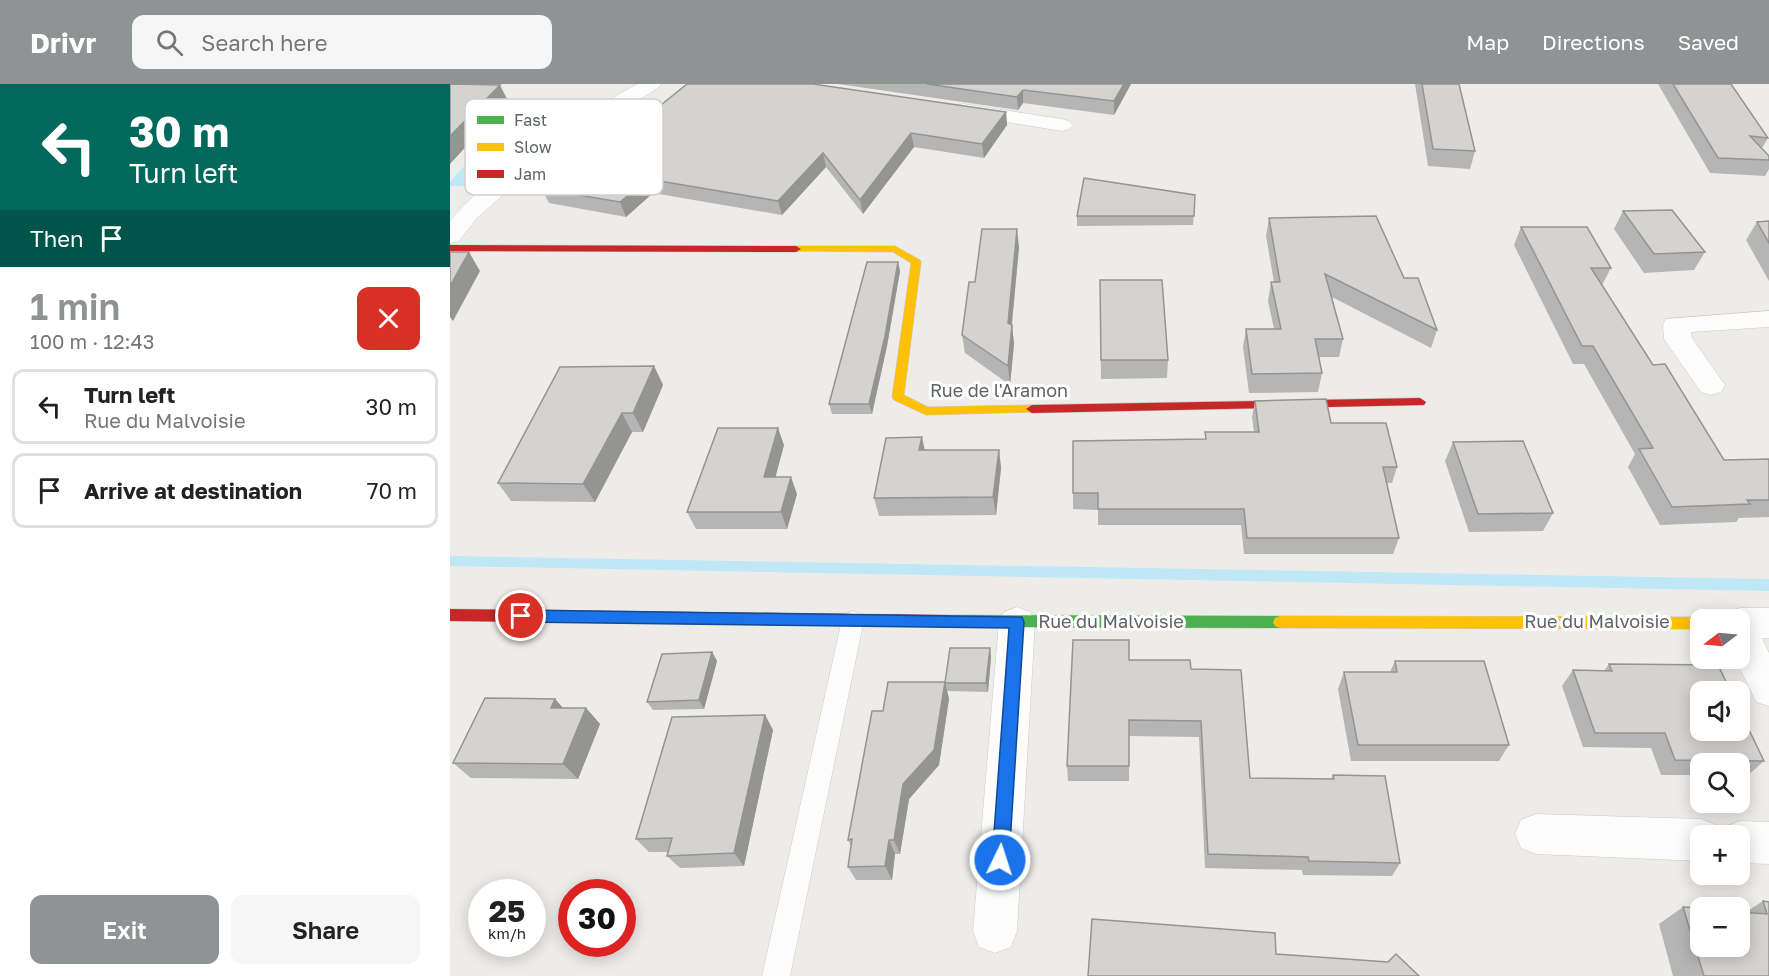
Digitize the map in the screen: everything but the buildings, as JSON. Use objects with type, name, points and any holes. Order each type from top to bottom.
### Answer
[{"type":"street","points":[[626,99],[651,84]]},
{"type":"street","points":[[945,108],[1062,125]]},
{"type":"street","points":[[450,236],[469,213],[489,195]]},
{"type":"street","name":"Rue de l'Aramon","points":[[450,248],[895,249],[916,262],[898,397],[926,411],[1420,402]]},
{"type":"street","points":[[1711,385],[1678,339],[1676,325],[1769,319]]},
{"type":"street","name":"Rue du Malvoisie","points":[[450,615],[1017,622],[1690,623]]},
{"type":"street","points":[[995,931],[1017,622]]},
{"type":"street","points":[[1750,624],[1769,623]]},
{"type":"street","points":[[1750,653],[1769,690]]},
{"type":"street","points":[[1536,834],[1690,840]]},
{"type":"street","points":[[1750,842],[1769,843]]},
{"type":"lane","points":[[776,976],[854,620]]},
{"type":"water","points":[[465,165],[465,186],[450,186],[450,182]]},
{"type":"waterway","points":[[450,561],[1769,585]]},
{"type":"traffic: fast","points":[[948,621],[1280,622]]},
{"type":"traffic: slow","points":[[796,249],[895,249],[916,262],[898,397],[926,411],[1032,409]]},
{"type":"traffic: slow","points":[[1280,622],[1690,623]]},
{"type":"traffic: jam","points":[[450,248],[796,249]]},
{"type":"traffic: jam","points":[[1032,409],[1420,402]]},
{"type":"traffic: jam","points":[[450,615],[948,621]]},
{"type":"route","points":[[521,616],[1017,622],[1000,860]]}]
